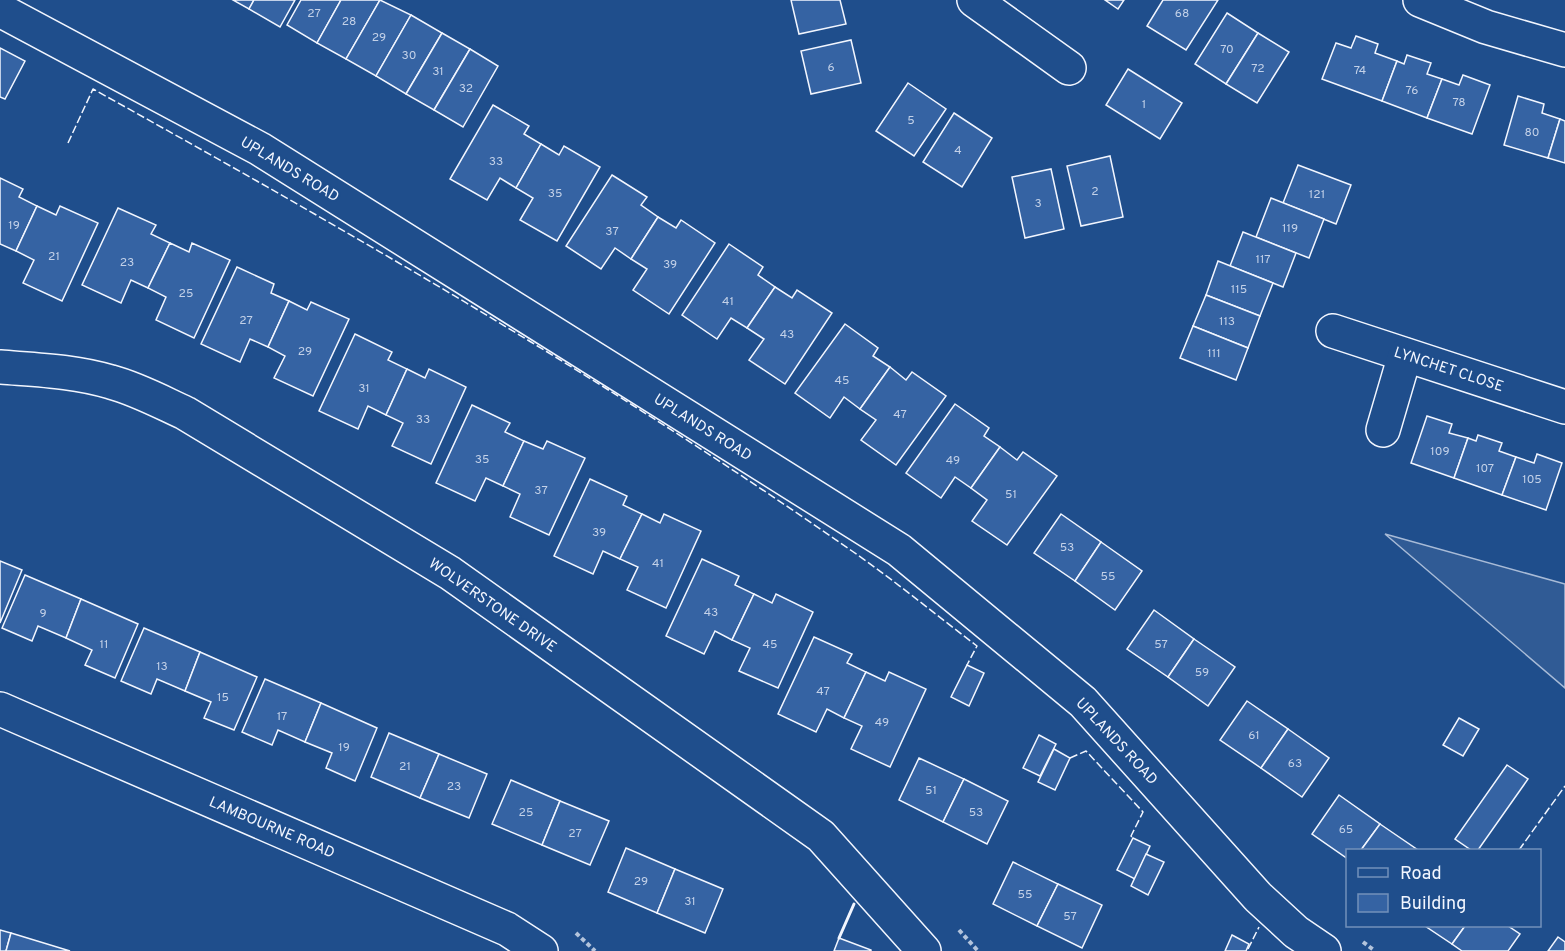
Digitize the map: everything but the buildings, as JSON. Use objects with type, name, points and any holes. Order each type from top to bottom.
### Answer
[{"type":"street","points":[[1420,0],[1486,27],[1565,50]]},
{"type":"street","points":[[993,5],[1069,68]]},
{"type":"street","name":"UPLANDS ROAD","points":[[0,10],[260,149],[899,550],[1083,702],[1258,897],[1296,932],[1324,951]]},
{"type":"street","name":"LYNCHET CLOSE","points":[[1333,331],[1565,407]]},
{"type":"street","points":[[1383,430],[1405,355]]},
{"type":"street","name":"WOLVERSTONE DRIVE","points":[[0,367],[63,372],[112,382],[148,396],[185,413],[450,573],[821,836],[924,951]]},
{"type":"street","name":"LAMBOURNE ROAD","points":[[0,710],[507,929],[541,951]]},
{"type":"shaded area","points":[[1385,534],[1565,584],[1565,688]]},
{"type":"fence","points":[[68,143],[93,89],[287,198],[573,368],[667,427],[852,551],[977,646],[967,665]]},
{"type":"fence","points":[[1070,758],[1086,751],[1143,812],[1131,836],[1133,838]]},
{"type":"fence","points":[[1520,849],[1565,786]]},
{"type":"fence","points":[[1248,949],[1259,927]]},
{"type":"wall","points":[[839,938],[854,904]]}]
